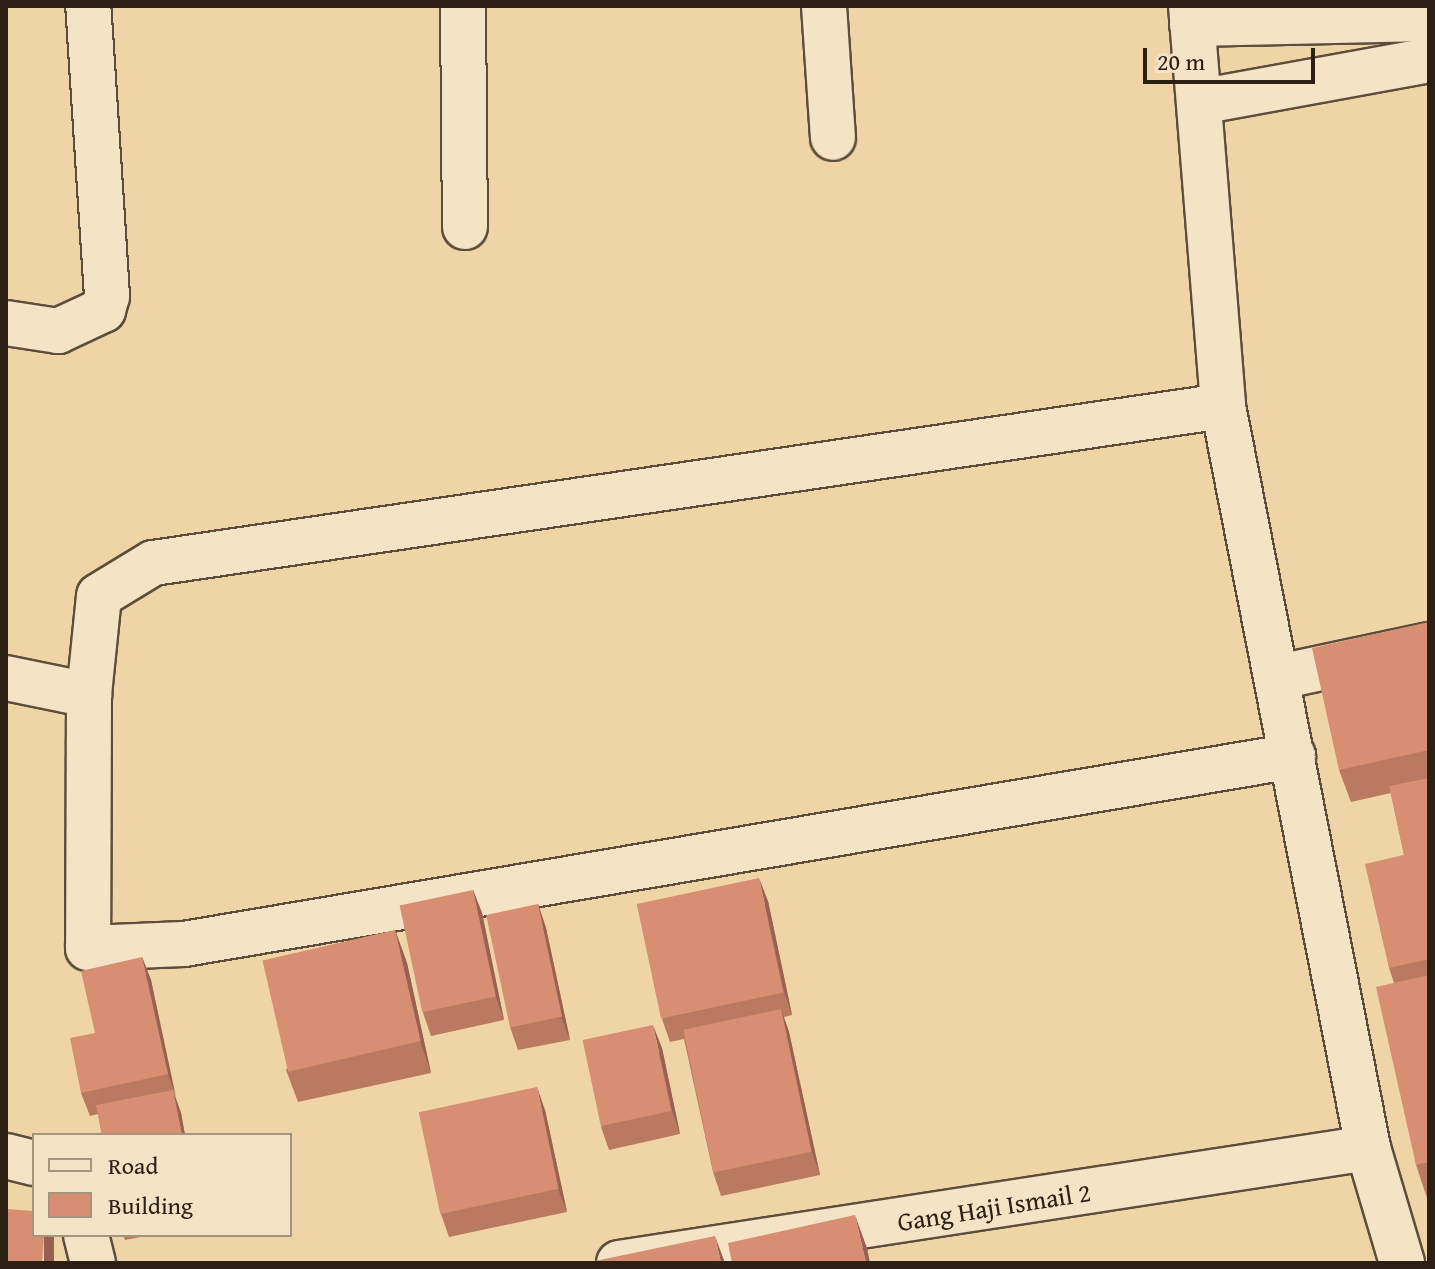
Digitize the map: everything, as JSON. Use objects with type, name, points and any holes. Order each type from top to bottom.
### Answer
[{"type":"street","points":[[6,323],[58,331],[103,310],[107,296],[88,6]]},
{"type":"street","points":[[463,6],[465,227]]},
{"type":"street","points":[[824,6],[833,138]]},
{"type":"street","points":[[1402,1263],[1368,1148],[1279,677],[1223,406],[1192,15],[1429,19]]},
{"type":"street","points":[[1199,102],[1427,69]]},
{"type":"street","points":[[1223,406],[153,563],[99,596],[89,695],[88,948],[184,944],[1293,756]]},
{"type":"street","points":[[1279,677],[1429,645]]},
{"type":"street","points":[[6,678],[89,695]]},
{"type":"street","name":"Gang Haji Ismail 2","points":[[619,1263],[1368,1148]]},
{"type":"street","points":[[6,1156],[32,1162]]},
{"type":"street","points":[[86,1237],[93,1263]]},
{"type":"building","points":[[1429,622],[1429,750],[1339,770],[1312,648]]},
{"type":"building","points":[[1429,778],[1429,849],[1404,855],[1389,786]]},
{"type":"building","points":[[1429,849],[1429,959],[1389,968],[1365,864]]},
{"type":"building","points":[[759,878],[783,992],[661,1018],[637,904]]},
{"type":"building","points":[[473,890],[496,997],[422,1012],[400,906]]},
{"type":"building","points":[[538,904],[562,1016],[510,1028],[486,915]]},
{"type":"building","points":[[395,930],[421,1041],[288,1072],[262,961]]},
{"type":"building","points":[[142,957],[168,1074],[81,1093],[70,1038],[95,1033],[81,971]]},
{"type":"building","points":[[1429,975],[1429,1162],[1416,1165],[1376,987]]},
{"type":"building","points":[[781,1009],[811,1152],[714,1173],[683,1030]]},
{"type":"building","points":[[653,1025],[671,1111],[601,1126],[583,1040]]},
{"type":"building","points":[[537,1087],[559,1189],[440,1214],[419,1112]]},
{"type":"building","points":[[173,1090],[182,1133],[102,1133],[96,1105]]},
{"type":"building","points":[[6,1209],[32,1211],[32,1237],[44,1237],[42,1263],[6,1263]]},
{"type":"building","points":[[855,1215],[866,1263],[732,1263],[728,1243]]},
{"type":"building","points":[[715,1236],[721,1263],[595,1261]]}]
